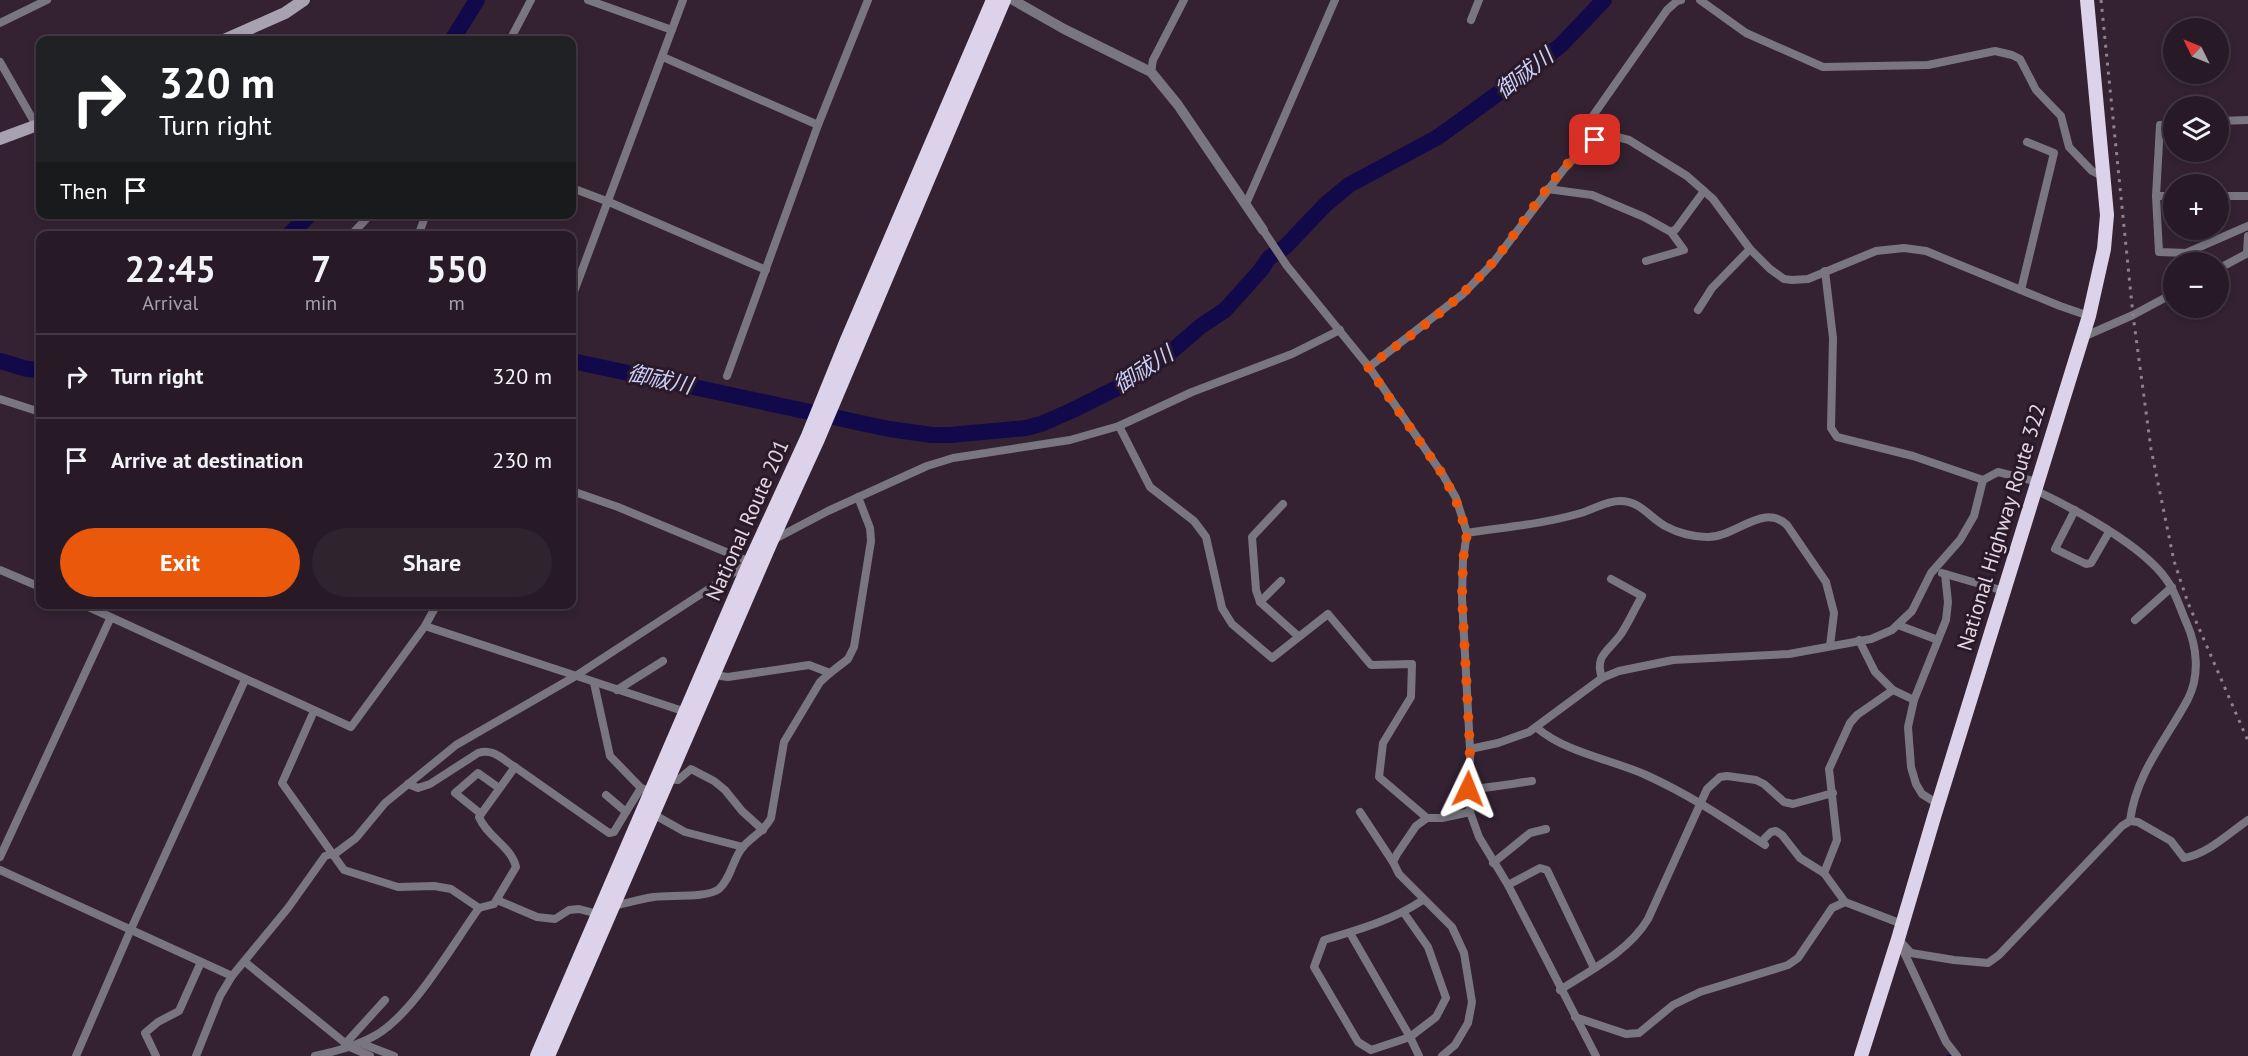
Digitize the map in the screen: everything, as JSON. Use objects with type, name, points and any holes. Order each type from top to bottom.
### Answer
[{"type":"highway","name":"National Route 201","points":[[548,1056],[771,542],[993,0]]},
{"type":"highway","name":"National Route 201","points":[[829,398],[1004,0]]},
{"type":"highway","name":"National Highway Route 322","points":[[1861,1056],[2090,316],[2104,249],[2107,215],[2087,0]]},
{"type":"highway","name":"National Route 201","points":[[537,1056],[646,790],[686,712],[750,562],[813,437]]},
{"type":"main road","points":[[233,36],[285,13],[304,0]]},
{"type":"main road","points":[[0,140],[36,125]]},
{"type":"street","points":[[0,23],[47,0]]},
{"type":"street","points":[[512,36],[531,0]]},
{"type":"street","points":[[588,0],[672,30]]},
{"type":"street","points":[[576,287],[683,0]]},
{"type":"street","points":[[727,376],[818,125],[868,0]]},
{"type":"street","points":[[1013,0],[1064,29],[1123,56],[1151,72],[1178,105],[1287,266],[1368,367],[1443,475],[1455,498],[1467,533],[1463,560],[1462,598],[1470,749],[1468,789],[1470,812],[1479,837],[1508,885],[1560,990],[1596,1056]]},
{"type":"street","points":[[1151,72],[1153,60],[1184,0]]},
{"type":"street","points":[[1246,204],[1335,0]]},
{"type":"street","points":[[1471,20],[1479,0]]},
{"type":"street","points":[[1595,140],[1590,120],[1667,10],[1681,0]]},
{"type":"street","points":[[1700,0],[1746,33],[1822,67],[1928,65],[1995,51],[2012,55],[2020,59],[2036,90],[2061,116],[2068,147],[2092,171],[2104,177]]},
{"type":"street","points":[[663,57],[818,125]]},
{"type":"street","points":[[0,62],[36,121]]},
{"type":"street","points":[[2229,121],[2248,120]]},
{"type":"street","points":[[2163,125],[2160,125],[2156,196],[2159,252],[2186,253],[2248,226]]},
{"type":"street","points":[[1368,367],[1463,294],[1493,262],[1548,189],[1580,152],[1595,140],[1609,135],[1629,140],[1687,176],[1713,199],[1750,249],[1784,279],[1799,280],[1876,251],[1904,248],[1926,251],[2090,316]]},
{"type":"street","points":[[2021,290],[2054,153],[2026,142]]},
{"type":"street","points":[[1548,189],[1592,195],[1644,217],[1671,232],[1684,250],[1646,261]]},
{"type":"street","points":[[576,190],[766,270]]},
{"type":"street","points":[[1671,232],[1676,229],[1704,191]]},
{"type":"street","points":[[2156,196],[2163,196]]},
{"type":"street","points":[[2229,196],[2248,196]]},
{"type":"street","points":[[355,231],[366,219]]},
{"type":"street","points":[[2229,263],[2248,253],[2248,236]]},
{"type":"street","points":[[1698,310],[1712,288],[1750,249]]},
{"type":"street","points":[[1825,271],[1833,338],[1831,420],[1833,432],[1840,438],[1881,446],[1983,480],[1998,472],[2036,486],[2151,561],[2172,587],[2196,650],[2194,679],[2189,697],[2150,759],[2141,778],[2130,821]]},
{"type":"street","points":[[2082,337],[2163,299]]},
{"type":"street","points":[[771,542],[858,497],[927,466],[953,458],[1070,441],[1119,426],[1192,392],[1292,354],[1340,330]]},
{"type":"street","points":[[0,399],[36,411]]},
{"type":"street","points":[[1119,426],[1150,487],[1194,520],[1206,537],[1222,608],[1232,624],[1272,658],[1328,614],[1371,664],[1412,664],[1411,698],[1383,743],[1379,777],[1427,818]]},
{"type":"street","points":[[1470,749],[1518,737],[1537,728],[1602,678],[1620,670],[1673,660],[1789,654],[1881,635],[1898,626],[1912,611],[1933,571],[1960,540],[1977,506],[1983,480]]},
{"type":"street","points":[[576,492],[618,507],[750,562]]},
{"type":"street","points":[[613,906],[654,897],[705,894],[717,891],[727,879],[743,847],[763,830],[771,818],[784,742],[820,682],[848,659],[854,647],[871,541],[870,528],[858,497]]},
{"type":"street","points":[[1467,533],[1581,513],[1609,502],[1621,501],[1643,507],[1667,528],[1698,537],[1726,535],[1768,516],[1780,518],[1815,563],[1826,582],[1834,613],[1830,646]]},
{"type":"street","points":[[1283,504],[1252,537],[1256,590],[1260,602],[1298,636]]},
{"type":"street","points":[[2075,510],[2055,549],[2086,564],[2091,563],[2109,532]]},
{"type":"street","points":[[196,1056],[220,996],[232,976],[325,856],[356,838],[384,803],[456,745],[574,676],[750,562]]},
{"type":"street","points":[[0,570],[36,585]]},
{"type":"street","points":[[1933,571],[2004,591]]},
{"type":"street","points":[[1938,804],[1922,794],[1916,784],[1911,767],[1908,727],[1914,700],[1946,620],[1948,602],[1945,574]]},
{"type":"street","points":[[1602,678],[1598,667],[1600,660],[1621,634],[1642,596],[1611,579]]},
{"type":"street","points":[[1260,602],[1281,581]]},
{"type":"street","points":[[2135,620],[2172,587]]},
{"type":"street","points":[[94,609],[110,619],[351,727],[425,626],[434,609]]},
{"type":"street","points":[[0,857],[110,619]]},
{"type":"street","points":[[425,626],[686,712]]},
{"type":"street","points":[[1898,626],[1938,640]]},
{"type":"street","points":[[1859,640],[1875,672],[1893,690],[1914,700]]},
{"type":"street","points":[[617,690],[663,661]]},
{"type":"street","points":[[713,675],[728,678],[809,665],[830,672]]},
{"type":"street","points":[[76,1056],[130,929],[245,680]]},
{"type":"street","points":[[408,784],[418,788],[430,784],[478,753],[493,752],[609,833],[614,832],[626,812],[646,790],[610,756],[594,683]]},
{"type":"street","points":[[1824,873],[1837,840],[1829,769],[1850,723],[1857,715],[1893,690]]},
{"type":"street","points":[[314,711],[282,783],[344,870],[398,886],[434,886],[450,890],[479,908]]},
{"type":"street","points":[[1537,728],[1551,740],[1644,774],[1701,802],[1763,844],[1771,832],[1776,831],[1782,835],[1800,858],[1824,873],[1845,902],[1902,924]]},
{"type":"street","points":[[315,1056],[360,1043],[378,1034],[408,1008],[479,908],[494,904],[497,900],[516,867],[514,857],[482,825],[479,817],[515,767]]},
{"type":"street","points":[[668,779],[678,780],[691,768],[725,790],[742,812],[763,830]]},
{"type":"street","points":[[481,814],[455,793],[478,773],[500,788]]},
{"type":"street","points":[[1560,990],[1627,945],[1639,934],[1707,789],[1720,777],[1756,780],[1784,802],[1793,804],[1833,793]]},
{"type":"street","points":[[1468,789],[1494,788],[1503,784],[1532,781]]},
{"type":"street","points":[[606,795],[626,812]]},
{"type":"street","points":[[1360,812],[1394,862],[1399,874],[1452,927],[1464,953],[1472,1002],[1468,1023],[1455,1045],[1442,1056]]},
{"type":"street","points":[[1394,862],[1416,826],[1427,818],[1442,818],[1470,812]]},
{"type":"street","points":[[653,814],[685,832],[743,847]]},
{"type":"street","points":[[1899,939],[1911,953],[1988,963],[1999,955],[2122,826],[2130,821],[2138,822],[2171,841],[2184,858],[2192,857],[2213,845],[2248,820]]},
{"type":"street","points":[[1493,863],[1530,833],[1546,829]]},
{"type":"street","points":[[1508,885],[1540,868],[1547,870],[1593,968]]},
{"type":"street","points":[[0,870],[232,976]]},
{"type":"street","points":[[497,900],[537,917],[555,919],[569,910],[579,909],[597,914]]},
{"type":"street","points":[[1404,912],[1428,947],[1446,998],[1436,1017],[1410,1037],[1371,1050],[1358,1042],[1314,967],[1324,940],[1350,933],[1404,912],[1423,900]]},
{"type":"street","points":[[1575,1017],[1626,1034],[1639,1033],[1673,1005],[1700,992],[1788,965],[1798,958],[1832,908],[1845,902]]},
{"type":"street","points":[[1350,933],[1419,1056]]},
{"type":"street","points":[[1899,939],[1946,1042],[1956,1054]]},
{"type":"street","points":[[156,1056],[145,1033],[158,1022],[179,1011],[201,962]]},
{"type":"street","points":[[245,962],[348,1045],[370,1056]]},
{"type":"street","points":[[348,1045],[385,1000]]},
{"type":"street","points":[[360,1043],[394,1056]]},
{"type":"waterway","points":[[454,36],[477,0]]},
{"type":"waterway","name":"御祓川","points":[[576,362],[889,429],[932,435],[1026,428],[1041,424],[1117,388],[1166,356],[1201,326],[1225,310],[1269,258],[1285,247],[1326,204],[1349,185],[1438,137],[1507,87],[1561,45],[1604,0]]},
{"type":"waterway","points":[[293,231],[305,219]]},
{"type":"waterway","points":[[0,361],[36,370]]},
{"type":"railway","points":[[2101,0],[2133,315],[2151,449],[2174,561],[2188,603],[2248,741]]},
{"type":"route","points":[[1468,789],[1470,749],[1462,598],[1463,560],[1467,533],[1461,512],[1443,475],[1368,367],[1463,294],[1493,262],[1564,170],[1587,145],[1595,140]]}]
